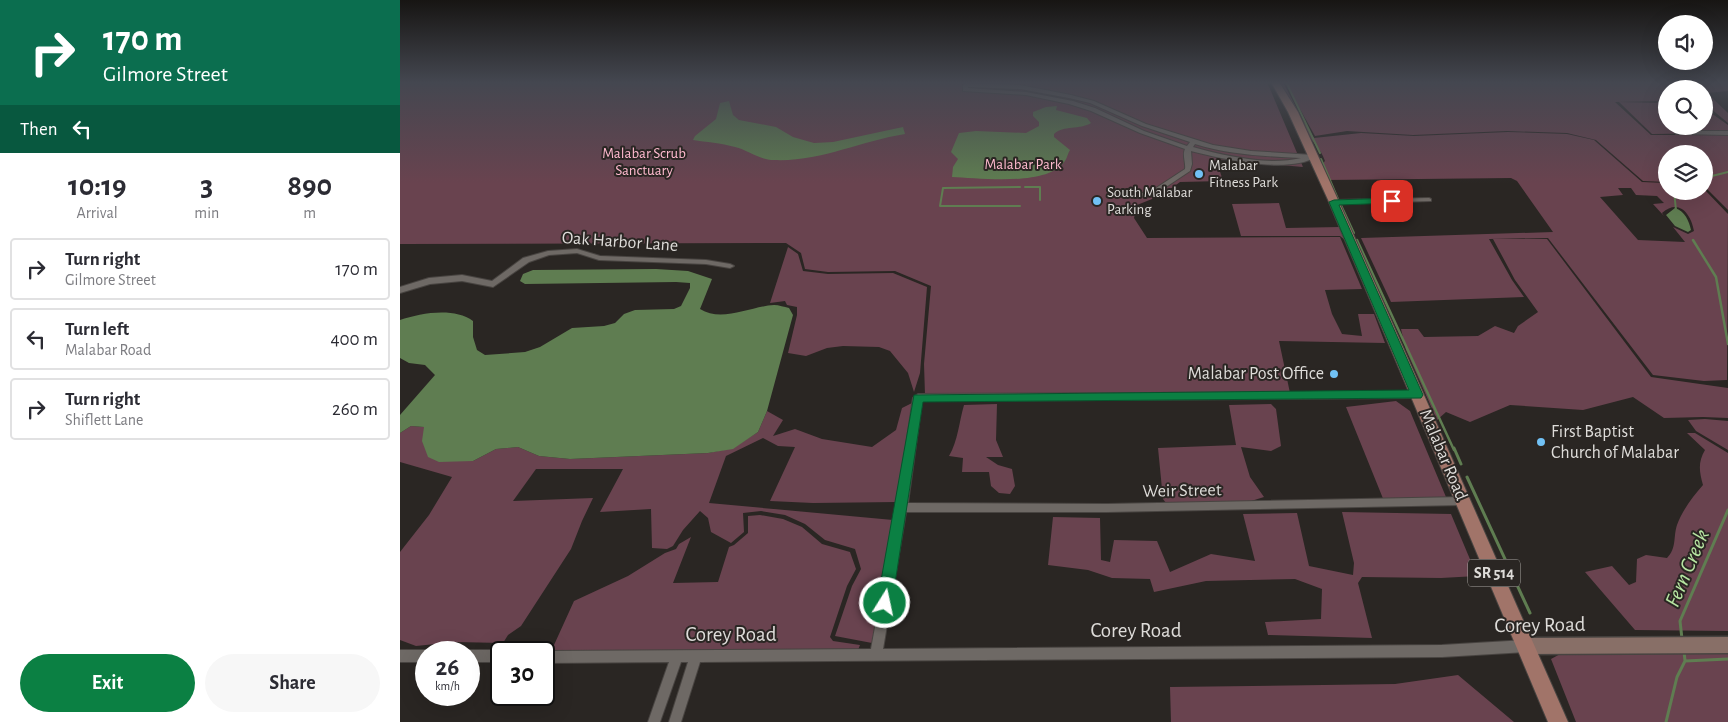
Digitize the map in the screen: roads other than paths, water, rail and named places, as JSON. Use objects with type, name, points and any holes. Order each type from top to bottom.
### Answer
[{"type":"main road","name":"Malabar Road","points":[[1294,116],[1334,202],[1558,722]]},
{"type":"street","points":[[1105,116],[1165,141],[1191,145]]},
{"type":"street","points":[[1123,116],[1191,145],[1228,157],[1300,162],[1313,157]]},
{"type":"street","points":[[1128,126],[1135,121]]},
{"type":"street","points":[[1713,133],[1728,133]]},
{"type":"street","points":[[1142,195],[1155,192],[1188,170],[1187,152],[1191,145]]},
{"type":"street","points":[[1334,202],[1429,200]]},
{"type":"street","name":"Oak Harbor Lane","points":[[400,290],[429,281],[462,278],[493,284],[526,260],[548,253],[577,251],[599,258],[706,262],[730,266]]},
{"type":"street","points":[[876,655],[902,507],[918,398],[1417,395]]},
{"type":"street","name":"Weir Street","points":[[902,507],[1107,508],[1463,501]]},
{"type":"street","name":"Corey Road","points":[[555,656],[1442,651],[1526,646],[1728,646]]},
{"type":"street","points":[[400,656],[415,656]]},
{"type":"street","points":[[654,722],[677,656]]},
{"type":"street","points":[[675,722],[696,656]]},
{"type":"waterway","points":[[1302,116],[1320,153]]},
{"type":"waterway","points":[[1321,159],[1338,199]]},
{"type":"waterway","name":"Fern Creek","points":[[1713,176],[1728,172]]},
{"type":"waterway","points":[[1020,187],[943,188],[940,206],[1020,206]]},
{"type":"waterway","points":[[1025,187],[1040,187],[1040,200]]},
{"type":"waterway","name":"Fern Creek","points":[[1675,200],[1676,210]]},
{"type":"waterway","points":[[1341,205],[1354,233]]},
{"type":"waterway","points":[[1357,240],[1454,450]]},
{"type":"waterway","name":"Fern Creek","points":[[1693,240],[1716,277],[1728,344]]},
{"type":"waterway","points":[[1454,448],[1461,464]]},
{"type":"waterway","points":[[1467,477],[1530,613]]},
{"type":"waterway","name":"Fern Creek","points":[[1682,639],[1680,621],[1728,510]]},
{"type":"waterway","name":"Fern Creek","points":[[1684,651],[1685,661]]},
{"type":"waterway","points":[[1685,661],[1728,659]]},
{"type":"waterway","name":"Fern Creek","points":[[1666,722],[1677,677],[1685,661]]},
{"type":"place","name":"Malabar Fitness Park","points":[[1199,174]]},
{"type":"place","name":"South Malabar Parking","points":[[1097,201]]},
{"type":"place","name":"Malabar Post Office","points":[[1334,374]]},
{"type":"place","name":"First Baptist Church of Malabar","points":[[1541,442]]},
{"type":"park label","name":"Malabar Scrub Sanctuary","points":[[644,162]]},
{"type":"park label","name":"Malabar Park","points":[[1023,164]]}]
